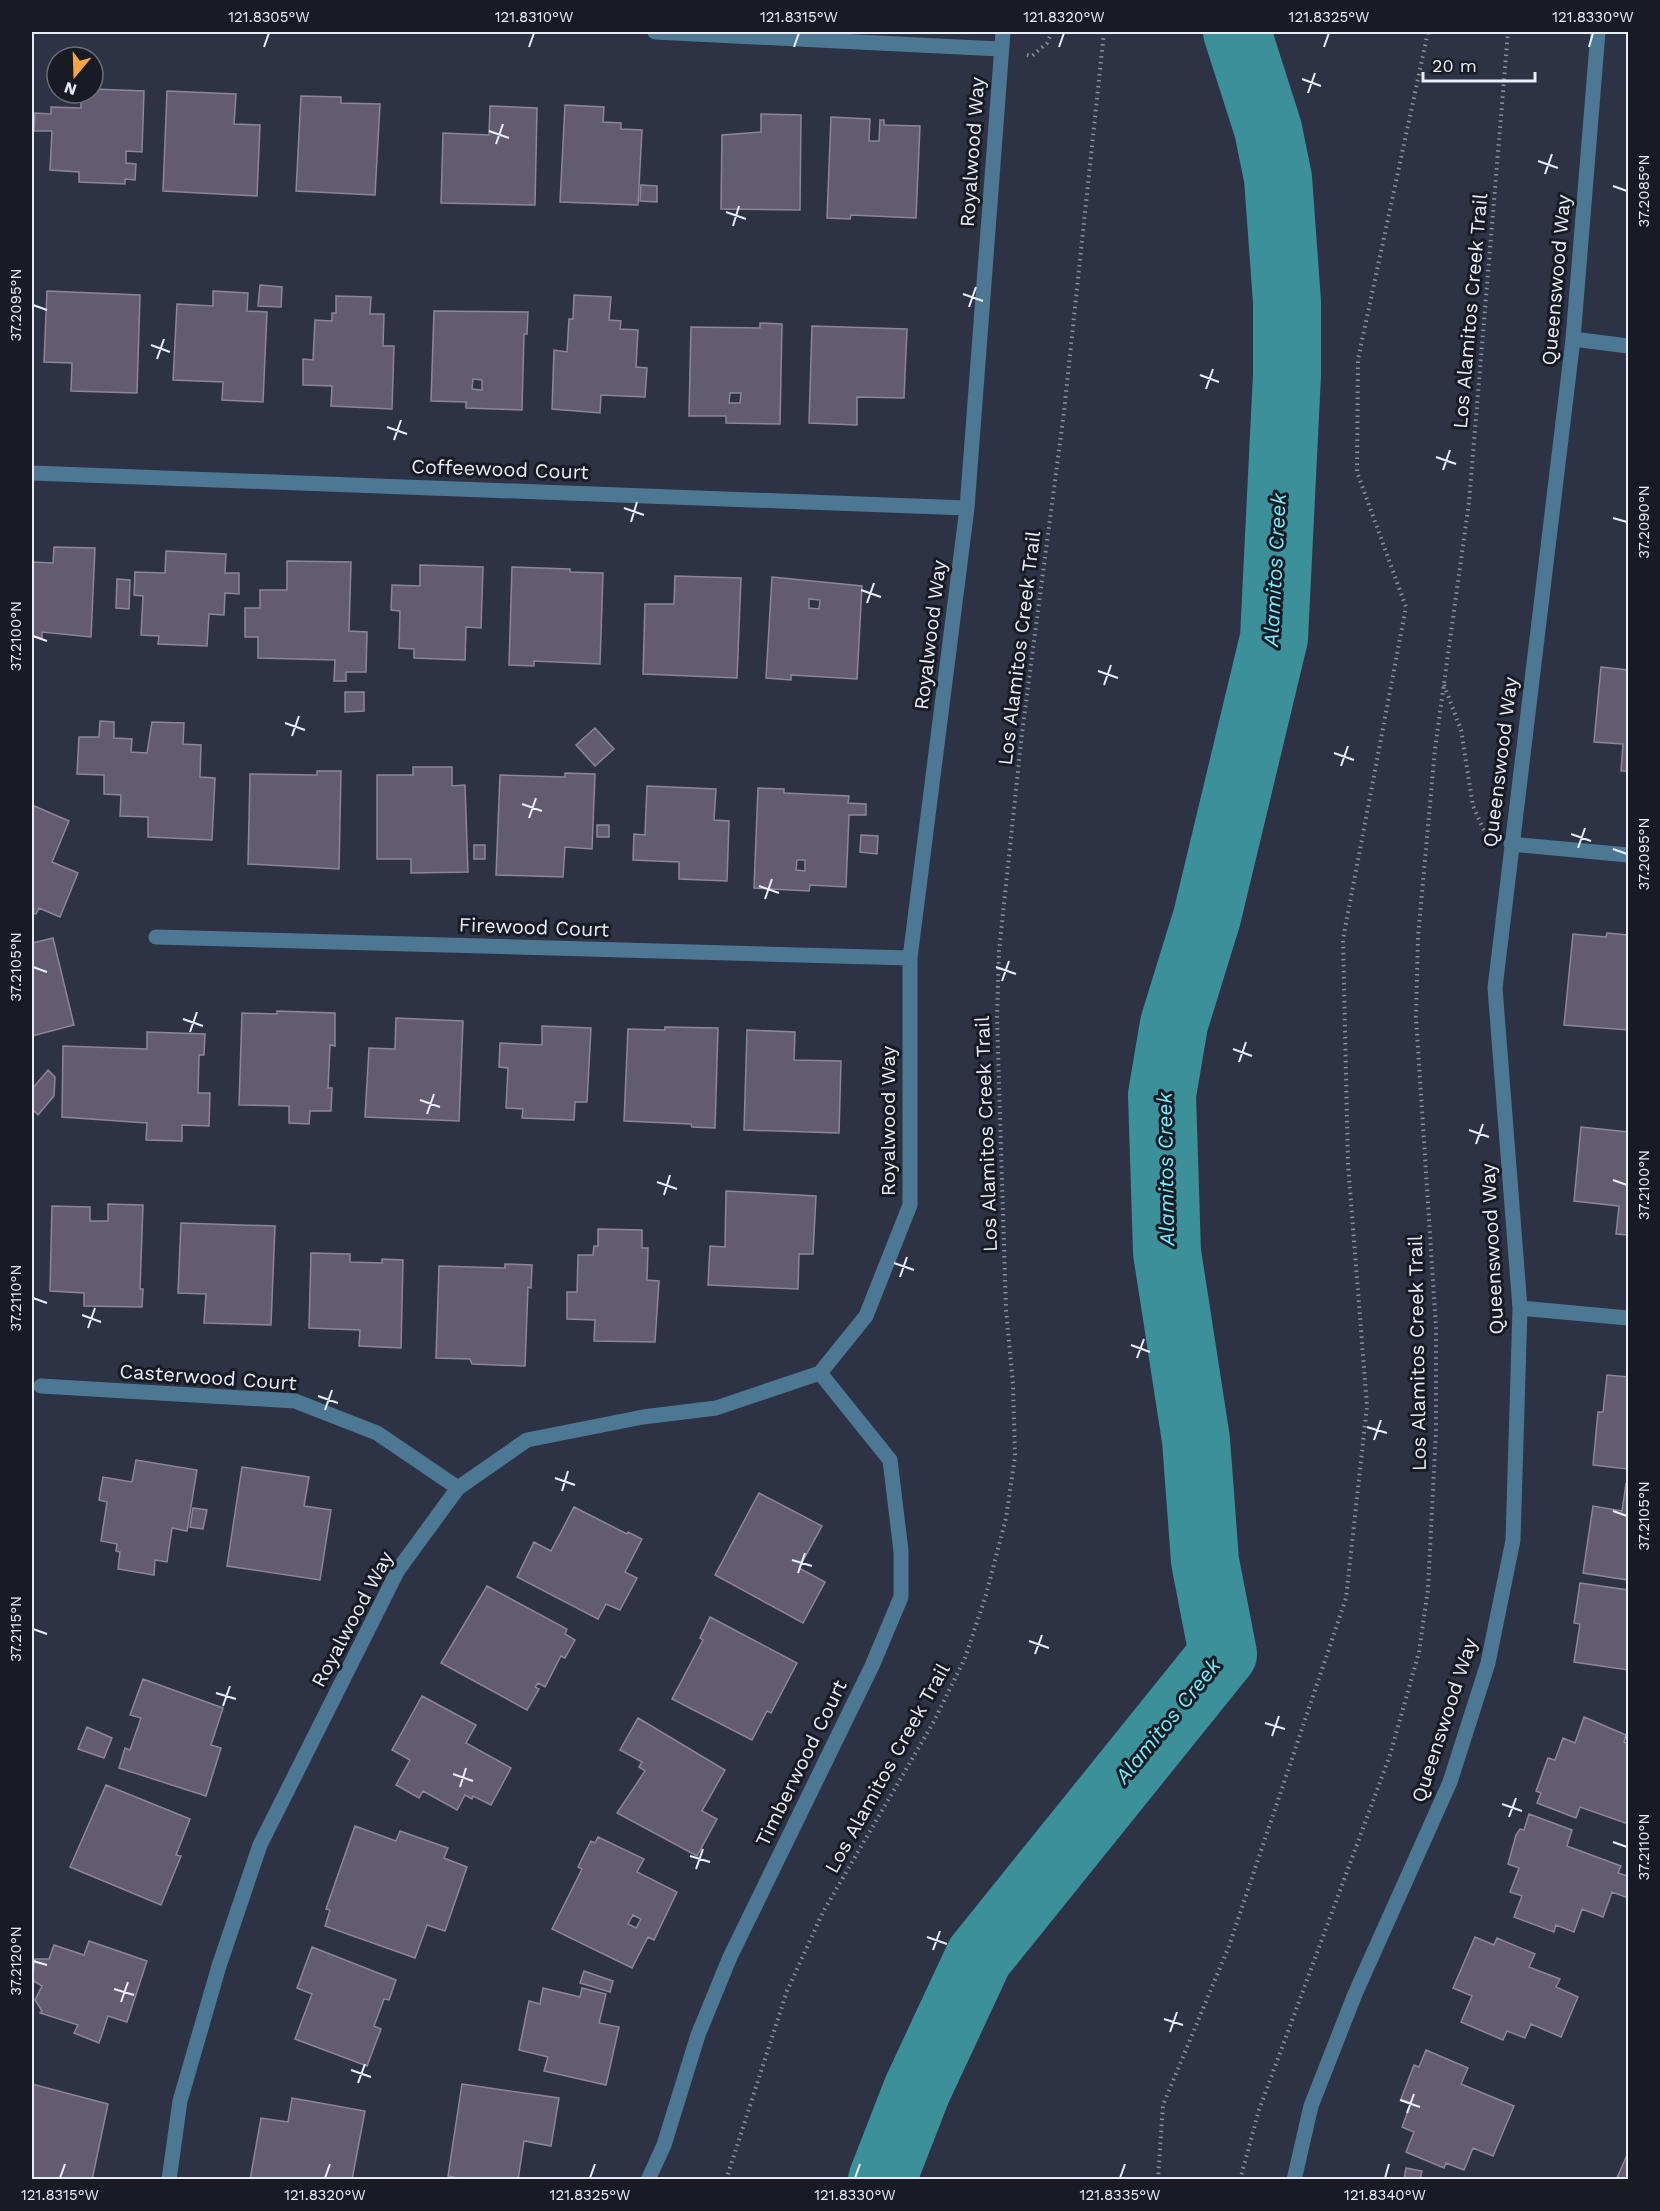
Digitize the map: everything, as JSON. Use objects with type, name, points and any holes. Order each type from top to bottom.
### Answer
[{"type":"street","points":[[655,32],[1000,49]]},
{"type":"street","name":"Royalwood Way","points":[[169,2180],[180,2101],[219,1966],[260,1845],[398,1570],[458,1488],[527,1440],[643,1417],[716,1408],[820,1373],[866,1316],[910,1205],[910,958],[968,508],[1003,32]]},
{"type":"street","name":"Queenswood Way","points":[[1294,2180],[1311,2106],[1355,1994],[1450,1782],[1488,1663],[1513,1540],[1520,1308],[1495,988],[1573,339],[1598,32]]},
{"type":"street","points":[[1573,339],[1629,346]]},
{"type":"street","name":"Coffeewood Court","points":[[32,473],[968,508]]},
{"type":"street","points":[[1511,844],[1629,855]]},
{"type":"street","name":"Firewood Court","points":[[156,937],[910,958]]},
{"type":"street","points":[[1520,1308],[1629,1318]]},
{"type":"street","name":"Timberwood Court","points":[[648,2180],[664,2145],[698,2035],[730,1957],[872,1666],[901,1597],[901,1551],[890,1460],[820,1373]]},
{"type":"street","name":"Casterwood Court","points":[[41,1386],[295,1401],[377,1432],[458,1488]]},
{"type":"path","name":"Los Alamitos Creek Trail","points":[[726,2180],[787,1991],[823,1912],[933,1723],[965,1658],[986,1595],[1006,1518],[1016,1456],[1013,1384],[1006,1310],[997,1020],[999,951],[1022,733],[1064,411],[1104,32]]},
{"type":"path","points":[[1158,2180],[1163,2105],[1229,1946],[1346,1598],[1367,1406],[1348,1164],[1343,939],[1406,608],[1357,472],[1358,359],[1428,32]]},
{"type":"path","name":"Los Alamitos Creek Trail","points":[[1240,2180],[1259,2110],[1390,1755],[1419,1652],[1428,1589],[1436,1442],[1436,1328],[1416,1017],[1418,937],[1443,684],[1469,502],[1508,32]]},
{"type":"path","points":[[1443,684],[1461,730],[1473,806],[1480,824],[1487,838],[1511,844]]},
{"type":"building","points":[[105,89],[144,91],[142,152],[126,151],[126,163],[136,164],[135,180],[125,179],[125,184],[79,182],[79,172],[50,170],[52,131],[34,131],[35,113],[51,114],[51,107],[81,108],[81,105],[105,105]]},
{"type":"building","points":[[167,91],[236,94],[234,124],[260,125],[257,196],[163,191]]},
{"type":"building","points":[[301,96],[341,97],[341,103],[380,104],[375,195],[296,191]]},
{"type":"building","points":[[565,105],[604,107],[603,122],[621,123],[621,129],[642,130],[638,205],[560,202]]},
{"type":"building","points":[[490,106],[537,108],[535,205],[441,203],[443,133],[489,135]]},
{"type":"building","points":[[761,114],[801,115],[800,210],[721,209],[722,135],[761,132]]},
{"type":"building","points":[[831,117],[870,119],[869,141],[879,141],[880,120],[884,120],[884,125],[920,126],[916,218],[851,215],[850,219],[827,218]]},
{"type":"building","points":[[641,185],[657,186],[657,202],[640,201]]},
{"type":"building","points":[[260,285],[282,287],[281,307],[258,306]]},
{"type":"building","points":[[47,291],[140,295],[137,393],[71,391],[72,363],[44,362]]},
{"type":"building","points":[[213,291],[248,293],[247,311],[267,312],[263,402],[222,400],[223,382],[173,380],[177,304],[213,306]]},
{"type":"building","points":[[574,295],[611,297],[609,320],[621,321],[620,329],[638,330],[636,367],[647,368],[645,397],[601,395],[600,413],[552,409],[554,350],[567,352],[569,319],[573,319]]},
{"type":"building","points":[[336,296],[371,297],[370,314],[384,314],[383,346],[394,346],[392,409],[331,406],[332,386],[303,385],[303,359],[313,360],[315,320],[332,321],[332,313],[336,313]]},
{"type":"building","points":[[434,311],[528,312],[527,334],[524,334],[522,410],[466,408],[466,402],[431,401]],"holes":[[[473,379],[482,380],[482,390],[472,389]]]},
{"type":"building","points":[[760,323],[782,324],[780,424],[726,423],[726,416],[689,416],[691,327],[760,328]],"holes":[[[730,393],[741,393],[740,403],[729,403]]]},
{"type":"building","points":[[812,326],[907,329],[904,398],[857,397],[857,425],[809,423]]},
{"type":"building","points":[[54,547],[95,548],[91,637],[42,632],[42,638],[32,637],[32,562],[53,563]]},
{"type":"building","points":[[166,551],[226,554],[225,573],[239,573],[239,594],[225,593],[224,615],[209,614],[207,646],[158,644],[159,636],[141,635],[143,596],[134,595],[135,572],[165,573]]},
{"type":"building","points":[[287,561],[351,562],[349,631],[367,632],[366,672],[346,672],[346,681],[334,681],[335,660],[258,658],[258,637],[245,637],[245,608],[260,608],[260,590],[287,590]]},
{"type":"building","points":[[420,565],[483,567],[481,628],[466,627],[465,660],[414,658],[414,649],[399,648],[400,611],[391,610],[392,585],[420,586]]},
{"type":"building","points":[[512,567],[570,569],[570,572],[603,573],[600,664],[534,661],[534,666],[509,665]]},
{"type":"building","points":[[675,576],[741,578],[737,678],[643,674],[645,604],[674,604]]},
{"type":"building","points":[[772,577],[862,586],[857,679],[791,675],[791,680],[766,678]],"holes":[[[809,599],[820,600],[819,609],[809,608]]]},
{"type":"building","points":[[117,579],[130,580],[129,609],[116,608]]},
{"type":"building","points":[[1601,667],[1628,670],[1628,771],[1621,771],[1623,744],[1594,742]]},
{"type":"building","points":[[345,692],[364,692],[364,711],[345,712]]},
{"type":"building","points":[[100,721],[114,722],[114,738],[132,739],[131,752],[147,753],[152,722],[184,723],[183,744],[201,745],[200,777],[215,778],[212,840],[148,837],[148,817],[120,816],[121,795],[104,794],[104,775],[77,774],[79,737],[99,737]]},
{"type":"building","points":[[595,728],[614,749],[595,766],[576,745]]},
{"type":"building","points":[[413,767],[452,767],[452,786],[465,785],[468,872],[411,873],[411,859],[377,859],[377,775],[413,775]]},
{"type":"building","points":[[317,771],[341,771],[339,869],[248,864],[250,774],[317,775]]},
{"type":"building","points":[[565,773],[595,774],[592,849],[565,847],[563,877],[496,875],[500,775],[565,777]]},
{"type":"building","points":[[647,786],[716,789],[714,820],[729,821],[727,881],[679,879],[679,862],[633,860],[634,834],[645,835]]},
{"type":"building","points":[[758,788],[784,789],[784,793],[849,796],[848,803],[866,804],[866,815],[849,815],[846,887],[810,885],[809,891],[754,888]],"holes":[[[797,860],[805,860],[805,871],[796,870]]]},
{"type":"building","points":[[32,805],[69,821],[52,862],[78,873],[60,917],[39,908],[36,914],[32,913]]},
{"type":"building","points":[[597,825],[609,825],[609,837],[597,837]]},
{"type":"building","points":[[861,835],[878,836],[877,854],[860,852]]},
{"type":"building","points":[[474,845],[485,845],[485,859],[474,859]]},
{"type":"building","points":[[1607,933],[1628,935],[1628,1030],[1564,1025],[1573,934],[1606,937]]},
{"type":"building","points":[[53,938],[74,1025],[32,1036],[32,943]]},
{"type":"building","points":[[277,1011],[335,1013],[335,1046],[330,1045],[328,1088],[332,1088],[331,1111],[310,1111],[309,1124],[289,1123],[289,1106],[239,1105],[242,1013],[277,1014]]},
{"type":"building","points":[[396,1018],[463,1021],[459,1121],[365,1117],[369,1048],[395,1049]]},
{"type":"building","points":[[542,1026],[591,1028],[587,1102],[575,1102],[574,1120],[522,1118],[523,1109],[506,1108],[508,1068],[499,1067],[500,1043],[542,1045]]},
{"type":"building","points":[[665,1027],[718,1028],[715,1128],[692,1127],[691,1124],[624,1121],[628,1029],[665,1030]]},
{"type":"building","points":[[747,1030],[795,1032],[794,1060],[841,1061],[839,1133],[744,1130]]},
{"type":"building","points":[[147,1032],[205,1034],[204,1055],[199,1055],[198,1093],[210,1093],[209,1126],[182,1125],[182,1141],[146,1140],[147,1123],[62,1117],[63,1046],[147,1049]]},
{"type":"building","points":[[48,1070],[55,1077],[54,1096],[38,1115],[32,1109],[32,1089]]},
{"type":"building","points":[[1581,1127],[1628,1132],[1628,1235],[1616,1234],[1619,1206],[1574,1201]]},
{"type":"building","points":[[726,1191],[816,1196],[813,1254],[799,1254],[798,1289],[708,1285],[710,1246],[725,1247]]},
{"type":"building","points":[[108,1204],[143,1205],[140,1289],[143,1289],[142,1307],[84,1306],[84,1293],[50,1291],[52,1206],[90,1207],[90,1221],[108,1221]]},
{"type":"building","points":[[181,1223],[275,1226],[271,1325],[204,1323],[206,1294],[178,1293]]},
{"type":"building","points":[[598,1229],[642,1230],[642,1248],[648,1248],[647,1280],[659,1281],[655,1342],[594,1341],[595,1320],[567,1319],[567,1292],[577,1292],[578,1255],[593,1255],[594,1246],[598,1246]]},
{"type":"building","points":[[311,1253],[350,1254],[350,1262],[382,1263],[382,1259],[403,1260],[401,1348],[359,1346],[360,1330],[309,1328]]},
{"type":"building","points":[[505,1264],[532,1265],[531,1288],[528,1287],[525,1366],[472,1364],[470,1359],[436,1358],[439,1266],[505,1268]]},
{"type":"building","points":[[1607,1375],[1628,1377],[1628,1469],[1593,1465],[1598,1412],[1603,1412]]},
{"type":"building","points":[[136,1460],[197,1470],[187,1531],[172,1528],[167,1562],[155,1560],[154,1575],[118,1569],[120,1552],[116,1551],[117,1544],[101,1541],[107,1502],[99,1500],[103,1477],[132,1482]]},
{"type":"building","points":[[242,1467],[309,1477],[304,1506],[331,1510],[320,1580],[227,1566]]},
{"type":"building","points":[[1626,1484],[1628,1485],[1628,1580],[1583,1573],[1593,1506],[1622,1511]]},
{"type":"building","points":[[759,1493],[822,1526],[799,1568],[825,1582],[803,1623],[715,1575]]},
{"type":"building","points":[[574,1507],[627,1534],[628,1532],[642,1539],[625,1572],[637,1578],[620,1610],[606,1604],[598,1619],[517,1577],[534,1542],[551,1551]]},
{"type":"building","points":[[193,1508],[207,1510],[203,1529],[190,1527]]},
{"type":"building","points":[[1580,1583],[1628,1590],[1628,1670],[1574,1662],[1580,1624],[1574,1623]]},
{"type":"building","points":[[487,1586],[567,1629],[565,1634],[575,1640],[565,1658],[561,1656],[545,1687],[538,1683],[535,1687],[539,1689],[527,1710],[441,1663]]},
{"type":"building","points":[[710,1617],[797,1663],[771,1713],[767,1711],[752,1740],[672,1699],[703,1640],[700,1638]]},
{"type":"building","points":[[143,1679],[223,1708],[211,1745],[221,1748],[206,1796],[119,1768],[125,1748],[130,1750],[141,1718],[130,1715]]},
{"type":"building","points":[[422,1696],[476,1725],[466,1743],[511,1768],[491,1805],[473,1796],[472,1799],[465,1795],[457,1810],[423,1791],[419,1798],[396,1785],[410,1760],[392,1750]]},
{"type":"building","points":[[1584,1717],[1626,1735],[1624,1742],[1628,1744],[1628,1824],[1580,1807],[1576,1818],[1537,1803],[1541,1793],[1536,1791],[1548,1758],[1555,1760],[1563,1738],[1575,1743]]},
{"type":"building","points":[[638,1718],[725,1770],[702,1811],[717,1819],[697,1856],[617,1813],[645,1771],[639,1767],[642,1762],[620,1750]]},
{"type":"building","points":[[87,1727],[112,1738],[104,1758],[78,1749]]},
{"type":"building","points":[[106,1785],[190,1819],[176,1855],[181,1856],[161,1905],[70,1867]]},
{"type":"building","points":[[1529,1814],[1572,1830],[1567,1846],[1621,1866],[1618,1873],[1628,1876],[1628,1898],[1612,1892],[1603,1917],[1582,1909],[1574,1932],[1556,1925],[1554,1932],[1514,1917],[1522,1896],[1510,1892],[1519,1868],[1508,1864],[1516,1835],[1520,1829],[1524,1830]]},
{"type":"building","points":[[355,1826],[396,1841],[400,1831],[448,1848],[444,1858],[467,1867],[445,1931],[427,1925],[415,1958],[325,1926],[330,1910],[326,1909]]},
{"type":"building","points":[[598,1837],[644,1859],[637,1872],[677,1892],[654,1940],[648,1937],[632,1968],[552,1929],[582,1869],[578,1867],[591,1841],[595,1843]],"holes":[[[633,1915],[641,1919],[636,1928],[628,1924]]]},
{"type":"building","points":[[1475,1937],[1494,1945],[1497,1938],[1535,1954],[1529,1967],[1560,1979],[1556,1987],[1578,1997],[1561,2037],[1531,2024],[1525,2038],[1507,2031],[1503,2040],[1461,2022],[1472,1996],[1453,1988]]},
{"type":"building","points":[[89,1941],[147,1961],[127,2022],[108,2016],[99,2043],[74,2033],[78,2025],[40,2013],[42,2011],[35,2000],[42,1986],[32,1980],[35,1959],[49,1959],[54,1945],[84,1955]]},
{"type":"building","points":[[312,1947],[396,1980],[389,2000],[384,1999],[374,2026],[381,2029],[367,2066],[295,2039],[312,1994],[297,1988]]},
{"type":"building","points":[[584,1971],[613,1981],[610,1992],[580,1983]]},
{"type":"building","points":[[543,1988],[580,1997],[582,1988],[606,1994],[599,2023],[619,2027],[606,2085],[544,2071],[548,2057],[519,2050],[529,2001],[540,2004]]},
{"type":"building","points":[[1426,2050],[1468,2068],[1461,2084],[1514,2106],[1493,2156],[1473,2148],[1464,2170],[1446,2163],[1444,2168],[1406,2152],[1414,2132],[1402,2127],[1411,2103],[1401,2099],[1414,2065],[1419,2067]]},
{"type":"building","points":[[32,2084],[108,2104],[92,2180],[32,2178]]},
{"type":"building","points":[[462,2084],[559,2098],[551,2146],[524,2141],[518,2180],[469,2180],[448,2176]]},
{"type":"building","points":[[292,2098],[365,2111],[352,2180],[250,2180],[261,2118],[288,2122]]},
{"type":"building","points":[[1628,2153],[1628,2180],[1616,2180]]},
{"type":"building","points":[[1406,2168],[1422,2171],[1420,2180],[1404,2180]]},
{"type":"waterway","name":"Alamitos Creek","points":[[882,2180],[917,2090],[979,1957],[1223,1654],[1205,1561],[1196,1440],[1167,1252],[1162,1095],[1174,1024],[1207,917],[1274,638],[1287,375],[1287,302],[1278,178],[1268,129],[1237,32]]}]
